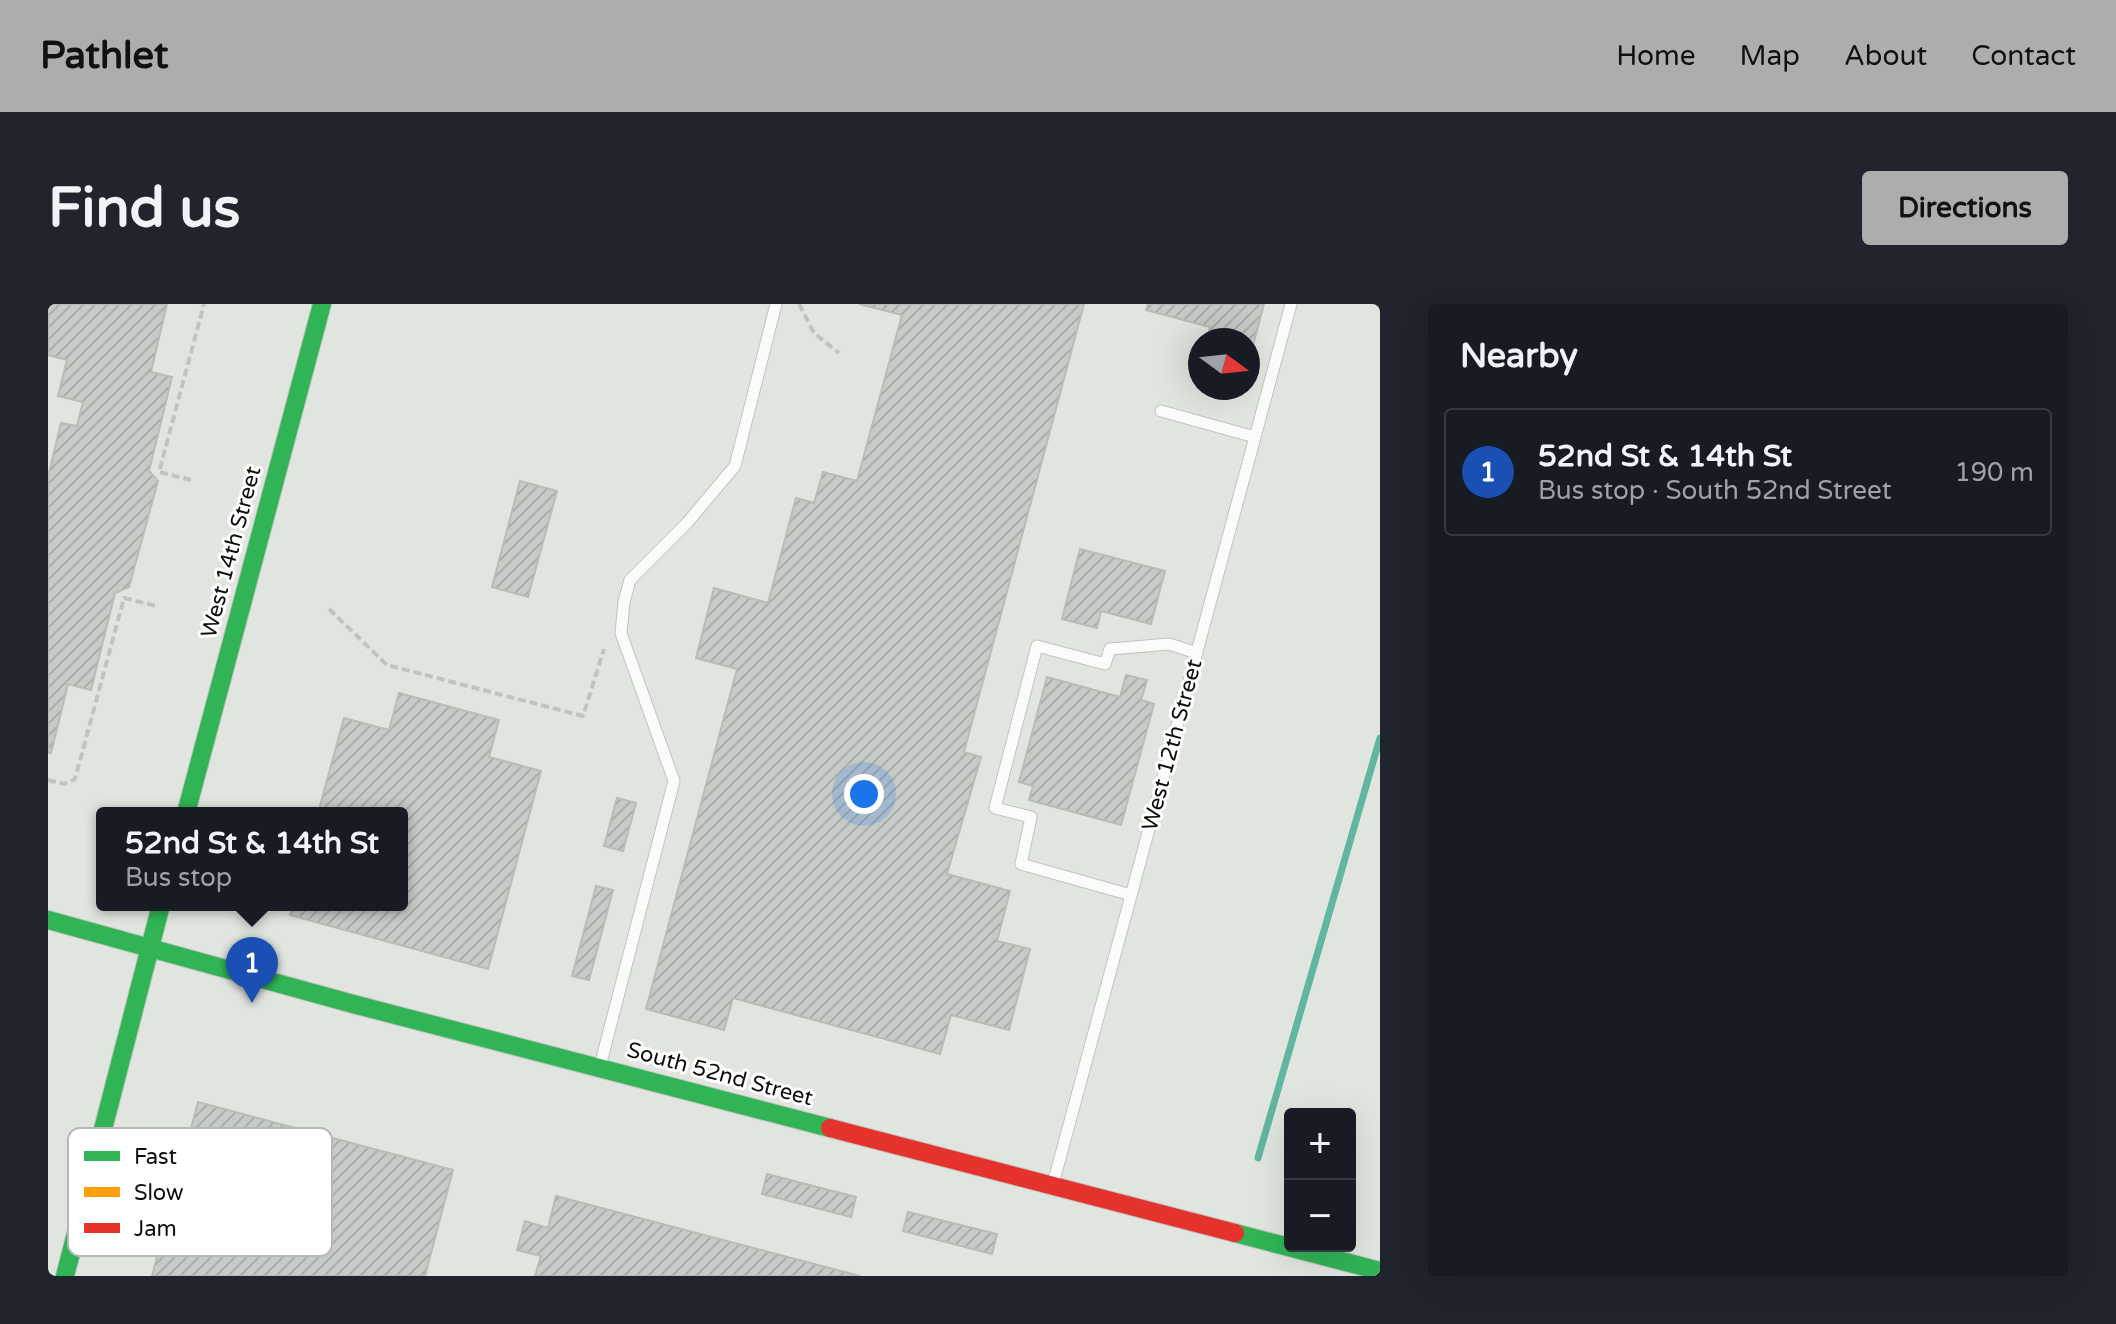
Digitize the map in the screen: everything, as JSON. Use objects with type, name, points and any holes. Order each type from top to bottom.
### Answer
[{"type":"main road","name":"West 14th Street","points":[[188,807],[322,304]]},
{"type":"main road","points":[[103,1128],[159,911]]},
{"type":"main road","name":"South 52nd Street","points":[[48,920],[353,1004],[1380,1271]]},
{"type":"main road","points":[[65,1276],[70,1256]]},
{"type":"lane","points":[[600,1067],[674,781],[621,633],[624,602],[630,580],[687,523],[735,466],[776,304]]},
{"type":"lane","name":"West 12th Street","points":[[1053,1186],[1291,304]]},
{"type":"lane","points":[[1161,411],[1255,437]]},
{"type":"lane","points":[[1131,895],[1021,864],[1031,817],[995,808],[1037,646],[1105,664],[1110,649],[1169,644],[1197,653]]},
{"type":"path","points":[[191,480],[159,472],[204,304]]},
{"type":"path","points":[[799,304],[814,333],[839,353]]},
{"type":"path","points":[[48,780],[64,784],[75,779],[124,598],[156,606]]},
{"type":"path","points":[[329,609],[387,665],[583,716],[604,649]]},
{"type":"building","points":[[48,304],[167,304],[151,372],[172,377],[149,471],[158,481],[129,587],[115,593],[91,690],[68,684],[51,753],[48,753],[48,477],[61,423],[77,426],[83,402],[58,396],[67,360],[48,355]]},
{"type":"building","points":[[859,304],[1084,304],[964,752],[981,757],[947,874],[1010,891],[997,941],[1030,949],[1009,1030],[951,1015],[940,1054],[733,998],[724,1030],[646,1009],[737,669],[696,658],[714,588],[768,603],[796,498],[814,503],[823,472],[857,481],[902,315]]},
{"type":"building","points":[[1148,304],[1264,304],[1258,328],[1210,328],[1146,310]]},
{"type":"building","points":[[520,481],[557,491],[528,597],[492,587]]},
{"type":"building","points":[[1080,549],[1165,571],[1151,624],[1101,611],[1097,628],[1062,619]]},
{"type":"building","points":[[1126,675],[1147,680],[1141,700],[1154,704],[1121,825],[1029,800],[1033,786],[1019,782],[1047,677],[1120,697]]},
{"type":"building","points":[[399,693],[499,720],[489,757],[541,771],[488,969],[290,915],[291,911],[408,911],[408,807],[320,807],[344,718],[389,730]]},
{"type":"building","points":[[617,798],[636,803],[623,851],[604,846]]},
{"type":"building","points":[[596,886],[613,890],[589,980],[572,976]]},
{"type":"building","points":[[198,1102],[296,1128],[191,1128]]},
{"type":"building","points":[[332,1138],[453,1170],[425,1276],[152,1276],[157,1256],[332,1256]]},
{"type":"building","points":[[767,1174],[856,1197],[851,1217],[762,1194]]},
{"type":"building","points":[[556,1196],[860,1276],[535,1276],[541,1256],[517,1250],[525,1221],[548,1228]]},
{"type":"building","points":[[908,1212],[997,1234],[992,1254],[903,1231]]},
{"type":"waterway","points":[[1258,1158],[1380,738]]},
{"type":"traffic: fast","points":[[188,807],[322,304]]},
{"type":"traffic: fast","points":[[103,1128],[159,911]]},
{"type":"traffic: fast","points":[[48,920],[353,1004],[830,1128]]},
{"type":"traffic: fast","points":[[1235,1233],[1380,1271]]},
{"type":"traffic: fast","points":[[65,1276],[70,1256]]},
{"type":"traffic: jam","points":[[830,1128],[1235,1233]]},
{"type":"place","name":"52nd St & 14th St","points":[[252,1003]]}]
